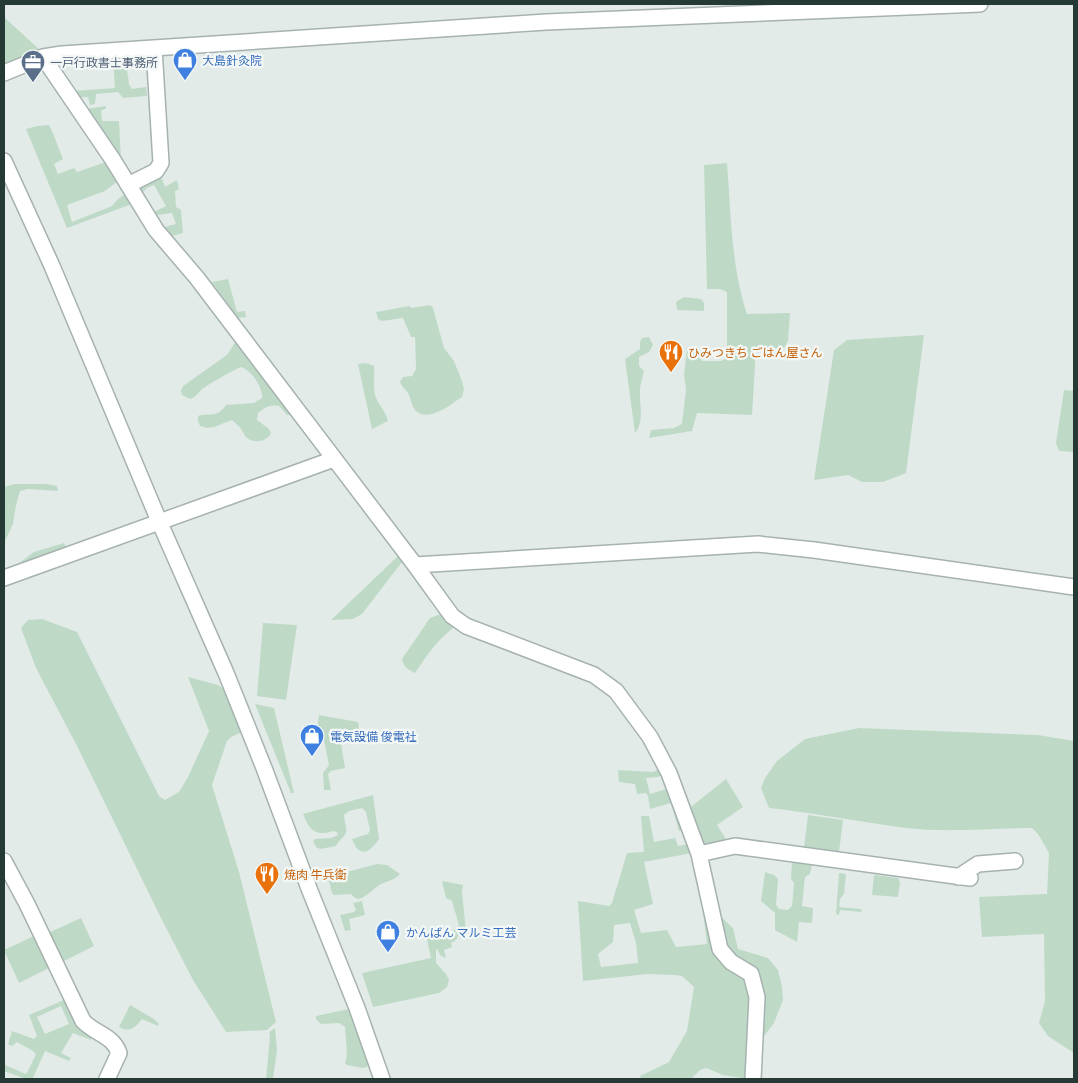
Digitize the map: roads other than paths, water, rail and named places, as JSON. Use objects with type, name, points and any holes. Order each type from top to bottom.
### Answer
[{"type":"street","points":[[4,73],[43,57],[62,54],[546,22],[980,4]]},
{"type":"street","points":[[128,185],[156,171],[161,163],[154,48]]},
{"type":"street","points":[[43,57],[156,230],[198,278],[416,565],[452,616],[466,626],[594,675],[616,691],[645,728],[662,757],[699,854],[720,950],[731,962],[751,974],[757,996],[753,1079]]},
{"type":"street","points":[[4,161],[52,266],[159,521],[226,672],[310,892],[357,1008],[382,1079]]},
{"type":"street","points":[[4,578],[334,459]]},
{"type":"street","points":[[416,565],[758,544],[814,550],[1074,587]]},
{"type":"street","points":[[699,854],[735,846],[964,877],[978,864],[1015,861]]},
{"type":"street","points":[[4,861],[27,904],[83,1021],[89,1028],[113,1040],[117,1045],[119,1053],[107,1079]]},
{"type":"place","name":"大島針灸院","points":[[185,81]]},
{"type":"place","name":"一戸行政書士事務所","points":[[33,83]]},
{"type":"place","name":"ひみつきち ごはん屋さん","points":[[671,373]]},
{"type":"place","name":"電気設備 俊電社","points":[[312,757]]},
{"type":"place","name":"焼肉 牛兵衛","points":[[267,895]]},
{"type":"place","name":"かんばん マルミ工芸","points":[[388,953]]}]
